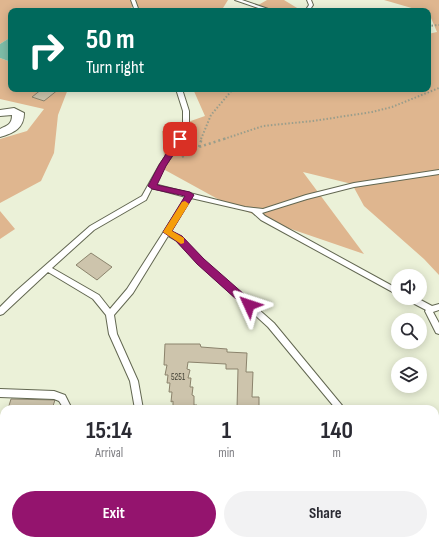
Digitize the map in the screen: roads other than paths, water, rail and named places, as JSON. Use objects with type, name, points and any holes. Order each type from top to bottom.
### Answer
[{"type":"street","points":[[0,113],[14,111],[18,114],[19,118],[14,127],[0,133]]},
{"type":"lane","points":[[237,0],[262,8]]},
{"type":"lane","points":[[0,312],[92,228],[144,198],[152,186],[162,165],[177,145],[186,125],[186,111],[180,92]]},
{"type":"lane","points":[[152,186],[255,211],[270,210],[317,194],[364,183],[439,172]]},
{"type":"lane","points":[[110,314],[130,292],[190,195]]},
{"type":"lane","points":[[255,211],[263,218],[391,288]]},
{"type":"lane","points":[[167,232],[179,239],[201,262],[271,325],[338,405]]},
{"type":"lane","points":[[47,268],[96,297],[110,314],[113,334],[134,381],[138,405]]},
{"type":"lane","points":[[435,308],[429,311],[430,316],[439,331]]},
{"type":"lane","points":[[0,394],[54,395],[62,398],[66,405]]},
{"type":"water","points":[[8,39],[8,61],[0,58],[0,44]]}]
